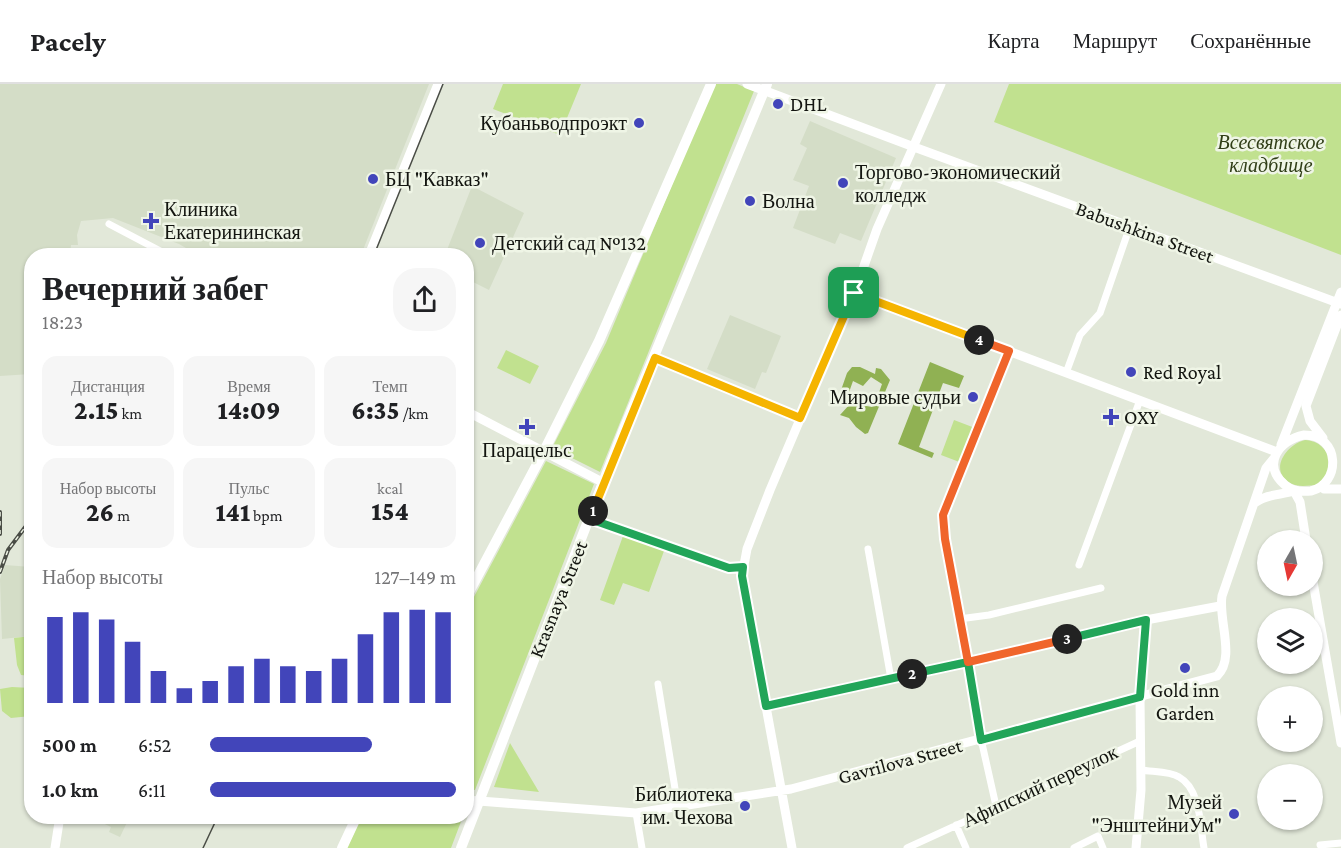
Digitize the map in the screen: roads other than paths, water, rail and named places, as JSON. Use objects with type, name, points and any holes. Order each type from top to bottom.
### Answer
[{"type":"main road","points":[[474,583],[599,341],[711,84]]},
{"type":"main road","name":"Krasnaya Street","points":[[474,813],[604,483],[766,87]]},
{"type":"main road","points":[[342,848],[353,824]]},
{"type":"main road","name":"Krasnaya Street","points":[[462,846],[470,824]]},
{"type":"street","points":[[372,248],[438,84]]},
{"type":"street","name":"Babushkina Street","points":[[747,84],[766,87],[914,147],[1339,303]]},
{"type":"street","points":[[792,848],[742,576],[743,567],[747,549],[854,293],[877,229],[941,84]]},
{"type":"street","points":[[109,224],[155,248]]},
{"type":"street","points":[[1066,373],[1080,335],[1100,313],[1130,226]]},
{"type":"street","name":"Gavrilova Street","points":[[474,802],[636,813],[781,790],[981,740],[1217,676],[1222,671],[1226,657],[1220,606],[1222,596],[1266,468],[1277,452],[1339,303],[1341,292]]},
{"type":"street","points":[[854,293],[1277,452]]},
{"type":"street","points":[[1322,489],[1336,476],[1339,459],[1310,421],[1306,406],[1341,315]]},
{"type":"street","points":[[996,806],[981,740],[945,539],[943,515],[1009,351]]},
{"type":"street","points":[[655,358],[800,418]]},
{"type":"street","points":[[1079,565],[1140,400]]},
{"type":"street","points":[[474,415],[604,483]]},
{"type":"street","points":[[1304,530],[1300,502],[1294,491],[1279,479],[1275,469],[1277,452],[1287,441],[1304,435],[1319,438],[1329,444]]},
{"type":"street","points":[[1256,502],[1268,496],[1283,495],[1294,491],[1341,489]]},
{"type":"street","points":[[1300,502],[1309,491]]},
{"type":"street","points":[[590,519],[729,568],[743,567]]},
{"type":"street","points":[[868,549],[891,679]]},
{"type":"street","points":[[959,619],[989,615],[1101,588]]},
{"type":"street","points":[[1315,596],[1341,743]]},
{"type":"street","points":[[766,706],[1146,620],[1220,606]]},
{"type":"street","points":[[1136,848],[1141,770],[1140,697],[1146,620]]},
{"type":"street","points":[[657,684],[678,807]]},
{"type":"street","name":"Афипский переулок","points":[[907,848],[1140,741]]},
{"type":"street","points":[[1141,770],[1178,776],[1188,784],[1195,798],[1204,848]]},
{"type":"street","points":[[636,813],[642,848]]},
{"type":"street","points":[[55,848],[59,824]]},
{"type":"street","points":[[956,825],[966,848]]},
{"type":"street","points":[[1074,848],[1098,836],[1103,848]]},
{"type":"street","points":[[1320,845],[1341,843]]},
{"type":"tram line","points":[[377,248],[443,84]]},
{"type":"tram line","points":[[203,848],[214,824]]},
{"type":"railway","points":[[0,512],[0,534]]},
{"type":"railway","points":[[0,572],[8,550],[24,529]]},
{"type":"place","name":"DHL","points":[[778,104]]},
{"type":"place","name":"Кубаньводпроэкт","points":[[639,123]]},
{"type":"place","name":"БЦ \"Кавказ\"","points":[[373,179]]},
{"type":"place","name":"Торгово-экономический колледж","points":[[843,183]]},
{"type":"place","name":"Волна","points":[[750,201]]},
{"type":"place","name":"Клиника Екатерининская","points":[[151,221]]},
{"type":"place","name":"Детский сад №132","points":[[480,243]]},
{"type":"place","name":"Red Royal","points":[[1131,372]]},
{"type":"place","name":"Мировые судьи","points":[[973,397]]},
{"type":"place","name":"OXY","points":[[1111,417]]},
{"type":"place","name":"Парацельс","points":[[527,427]]},
{"type":"place","name":"Gold inn Garden","points":[[1185,668]]},
{"type":"place","name":"Библиотека им. Чехова","points":[[745,806]]},
{"type":"place","name":"Музей \"ЭнштейниУм\"","points":[[1234,814]]},
{"type":"park label","name":"Всесвятское кладбище","points":[[1271,154]]}]
